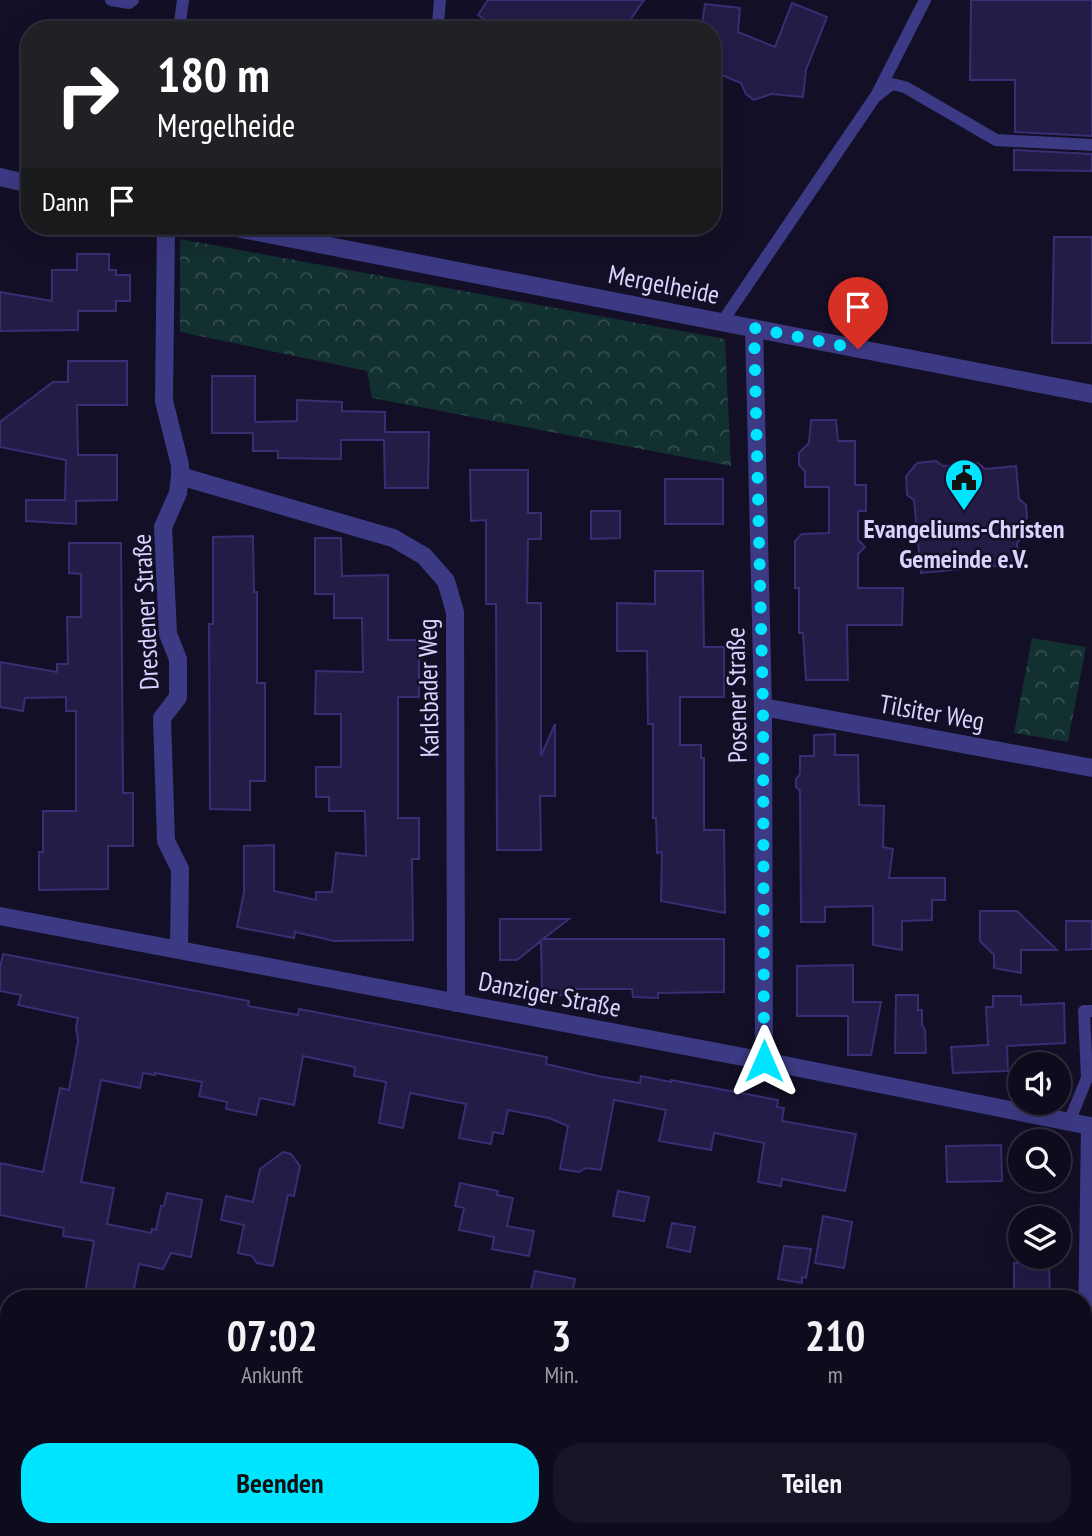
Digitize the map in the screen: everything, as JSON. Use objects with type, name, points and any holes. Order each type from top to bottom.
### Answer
[{"type":"street","points":[[0,177],[21,182]]},
{"type":"street","name":"Dresdener Straße","points":[[166,235],[164,401],[180,465],[180,476],[178,493],[163,527],[168,634],[178,659],[178,697],[162,718],[166,841],[180,869],[179,949]]},
{"type":"street","name":"Mergelheide","points":[[272,235],[1092,394]]},
{"type":"street","name":"Posener Straße","points":[[754,328],[763,707],[764,1061]]},
{"type":"street","name":"Karlsbader Weg","points":[[180,476],[393,538],[424,556],[446,581],[455,612],[456,1003]]},
{"type":"street","name":"Tilsiter Weg","points":[[763,707],[1092,768]]},
{"type":"street","name":"Danziger Straße","points":[[0,916],[764,1061],[1090,1126],[1088,1290]]},
{"type":"lane","points":[[111,0],[128,3],[132,0]]},
{"type":"lane","points":[[180,21],[183,0]]},
{"type":"lane","points":[[438,21],[440,0]]},
{"type":"lane","points":[[722,322],[875,97],[925,0]]},
{"type":"lane","points":[[875,97],[892,84],[905,87],[996,140],[1092,145]]},
{"type":"lane","points":[[1069,1122],[1087,1078],[1084,1011],[1092,1011]]},
{"type":"green space","points":[[180,239],[725,339],[731,466],[372,398],[367,371],[180,332]]},
{"type":"green space","points":[[1032,638],[1086,647],[1068,742],[1014,733]]},
{"type":"building","points":[[488,0],[644,0],[629,21],[487,21],[478,15]]},
{"type":"building","points":[[971,0],[1092,0],[1092,136],[1015,132],[1015,80],[970,80]]},
{"type":"building","points":[[792,3],[827,17],[806,70],[803,97],[771,94],[754,100],[746,94],[741,83],[721,75],[721,21],[702,21],[705,4],[740,8],[738,32],[775,47]]},
{"type":"building","points":[[1014,150],[1092,154],[1092,171],[1014,170]]},
{"type":"building","points":[[1054,237],[1092,237],[1092,343],[1052,343]]},
{"type":"building","points":[[77,254],[109,254],[109,270],[116,270],[116,275],[130,275],[130,301],[116,301],[116,311],[78,311],[78,330],[0,331],[0,292],[52,301],[52,270],[77,270]]},
{"type":"building","points":[[68,361],[127,361],[127,405],[77,405],[78,455],[117,455],[117,500],[76,501],[76,524],[26,521],[26,500],[65,500],[66,460],[0,447],[0,422],[53,382],[68,382]]},
{"type":"building","points":[[212,376],[255,376],[255,422],[297,421],[297,400],[342,402],[342,411],[385,412],[385,432],[429,432],[428,488],[385,488],[384,440],[341,440],[341,459],[278,458],[278,451],[253,451],[253,433],[212,433]]},
{"type":"building","points":[[811,420],[836,420],[838,441],[855,441],[855,485],[866,485],[866,511],[858,511],[858,540],[865,547],[858,554],[858,588],[903,588],[902,625],[847,625],[848,680],[806,680],[803,633],[799,633],[795,541],[802,534],[829,533],[829,487],[805,487],[805,471],[799,465],[799,453],[809,443]]},
{"type":"building","name":"Evangeliums-Christen Gemeinde e.V.","points":[[936,461],[943,466],[978,463],[985,469],[1016,466],[1019,499],[1026,505],[1027,518],[1021,524],[1022,537],[1017,543],[1018,564],[921,573],[914,500],[907,495],[906,476],[917,463]]},
{"type":"building","points":[[470,470],[528,470],[528,513],[541,513],[541,539],[528,539],[527,603],[541,603],[541,756],[555,724],[555,796],[540,796],[541,850],[497,850],[496,604],[486,604],[486,520],[471,521]]},
{"type":"building","points":[[665,479],[723,479],[723,524],[665,524]]},
{"type":"building","points":[[591,511],[620,511],[620,538],[591,539]]},
{"type":"building","points":[[253,536],[254,592],[257,592],[257,683],[265,683],[265,781],[250,781],[250,810],[210,809],[209,624],[213,624],[213,537]]},
{"type":"building","points":[[315,538],[341,538],[342,576],[388,575],[388,640],[419,640],[419,697],[398,697],[398,818],[419,818],[419,859],[412,859],[413,940],[334,941],[295,932],[294,938],[237,927],[244,892],[244,846],[274,845],[274,891],[316,900],[316,892],[332,892],[336,853],[366,856],[365,811],[329,811],[329,797],[316,797],[316,767],[341,767],[341,714],[315,714],[316,671],[363,672],[362,618],[334,618],[334,594],[315,594]]},
{"type":"building","points":[[69,543],[121,543],[123,793],[133,793],[133,846],[108,846],[108,889],[39,890],[43,811],[76,811],[76,711],[66,711],[66,697],[25,698],[23,711],[0,707],[0,662],[57,672],[57,664],[68,664],[67,617],[81,617],[81,574],[69,573]]},
{"type":"building","points":[[655,571],[703,571],[704,647],[724,647],[724,697],[680,697],[680,745],[701,745],[701,758],[704,758],[704,830],[724,830],[725,913],[661,901],[662,852],[657,853],[656,818],[653,818],[653,724],[648,724],[647,651],[617,651],[617,603],[655,604]]},
{"type":"building","points":[[835,734],[835,755],[858,755],[859,805],[884,806],[883,847],[893,849],[889,878],[945,878],[945,900],[932,900],[932,920],[902,921],[902,950],[873,945],[873,906],[825,907],[825,922],[801,922],[800,791],[796,787],[796,779],[800,774],[800,756],[814,756],[814,735]]},
{"type":"building","points":[[980,911],[1017,911],[1057,950],[1021,950],[1021,973],[994,968],[994,955],[980,941]]},
{"type":"building","points":[[500,919],[569,919],[543,939],[724,939],[724,992],[658,993],[658,998],[633,997],[632,989],[566,989],[566,995],[542,995],[541,941],[517,960],[500,960]]},
{"type":"building","points":[[1066,921],[1092,921],[1092,949],[1066,950]]},
{"type":"building","points":[[3,954],[249,1001],[248,1006],[298,1015],[299,1009],[547,1057],[546,1064],[598,1076],[640,1083],[641,1076],[671,1080],[778,1100],[777,1107],[784,1108],[782,1121],[856,1134],[845,1191],[782,1179],[781,1186],[758,1182],[764,1143],[714,1133],[711,1150],[659,1141],[666,1110],[614,1100],[601,1170],[586,1168],[579,1172],[560,1169],[568,1126],[549,1118],[508,1110],[503,1134],[493,1132],[491,1144],[459,1138],[466,1104],[410,1093],[403,1128],[379,1123],[386,1082],[354,1076],[355,1067],[303,1056],[294,1105],[260,1098],[256,1115],[226,1109],[227,1102],[199,1096],[202,1082],[143,1073],[140,1088],[101,1080],[81,1182],[114,1188],[107,1224],[151,1233],[152,1229],[156,1230],[167,1193],[202,1200],[191,1257],[171,1253],[163,1269],[139,1264],[134,1290],[85,1290],[94,1241],[63,1236],[64,1228],[0,1215],[0,1163],[43,1172],[60,1088],[69,1090],[78,1041],[78,1018],[18,1005],[21,995],[0,991]]},
{"type":"building","points":[[853,965],[853,1002],[881,1002],[871,1055],[848,1055],[848,1016],[797,1016],[797,966]]},
{"type":"building","points":[[896,995],[918,995],[918,1010],[922,1010],[922,1025],[925,1029],[926,1053],[895,1053]]},
{"type":"building","points":[[993,996],[1021,996],[1021,1005],[1064,1003],[1065,1043],[1007,1046],[1008,1071],[953,1073],[951,1047],[988,1045],[986,1007],[993,1007]]},
{"type":"building","points":[[1001,1145],[1002,1181],[947,1182],[946,1146]]},
{"type":"building","points":[[283,1152],[291,1154],[300,1166],[294,1196],[288,1195],[273,1266],[257,1263],[252,1256],[238,1253],[244,1225],[221,1220],[226,1196],[253,1202],[260,1169]]},
{"type":"building","points":[[460,1183],[498,1191],[497,1195],[513,1198],[507,1226],[534,1231],[529,1256],[492,1249],[494,1237],[459,1230],[464,1208],[455,1206]]},
{"type":"building","points":[[618,1191],[649,1197],[644,1221],[613,1216]]},
{"type":"building","points":[[823,1216],[852,1222],[844,1268],[815,1263]]},
{"type":"building","points":[[672,1223],[695,1227],[690,1252],[667,1247]]},
{"type":"building","points":[[784,1246],[811,1249],[806,1278],[802,1277],[802,1283],[778,1279]]},
{"type":"building","points":[[1014,1269],[1049,1269],[1050,1290],[1014,1290]]},
{"type":"building","points":[[535,1271],[575,1279],[573,1290],[531,1290]]},
{"type":"place","name":"Evangeliums-Christen Gemeinde e.V.","points":[[964,512]]},
{"type":"route","points":[[764,1061],[763,707],[754,328],[858,349]]}]
